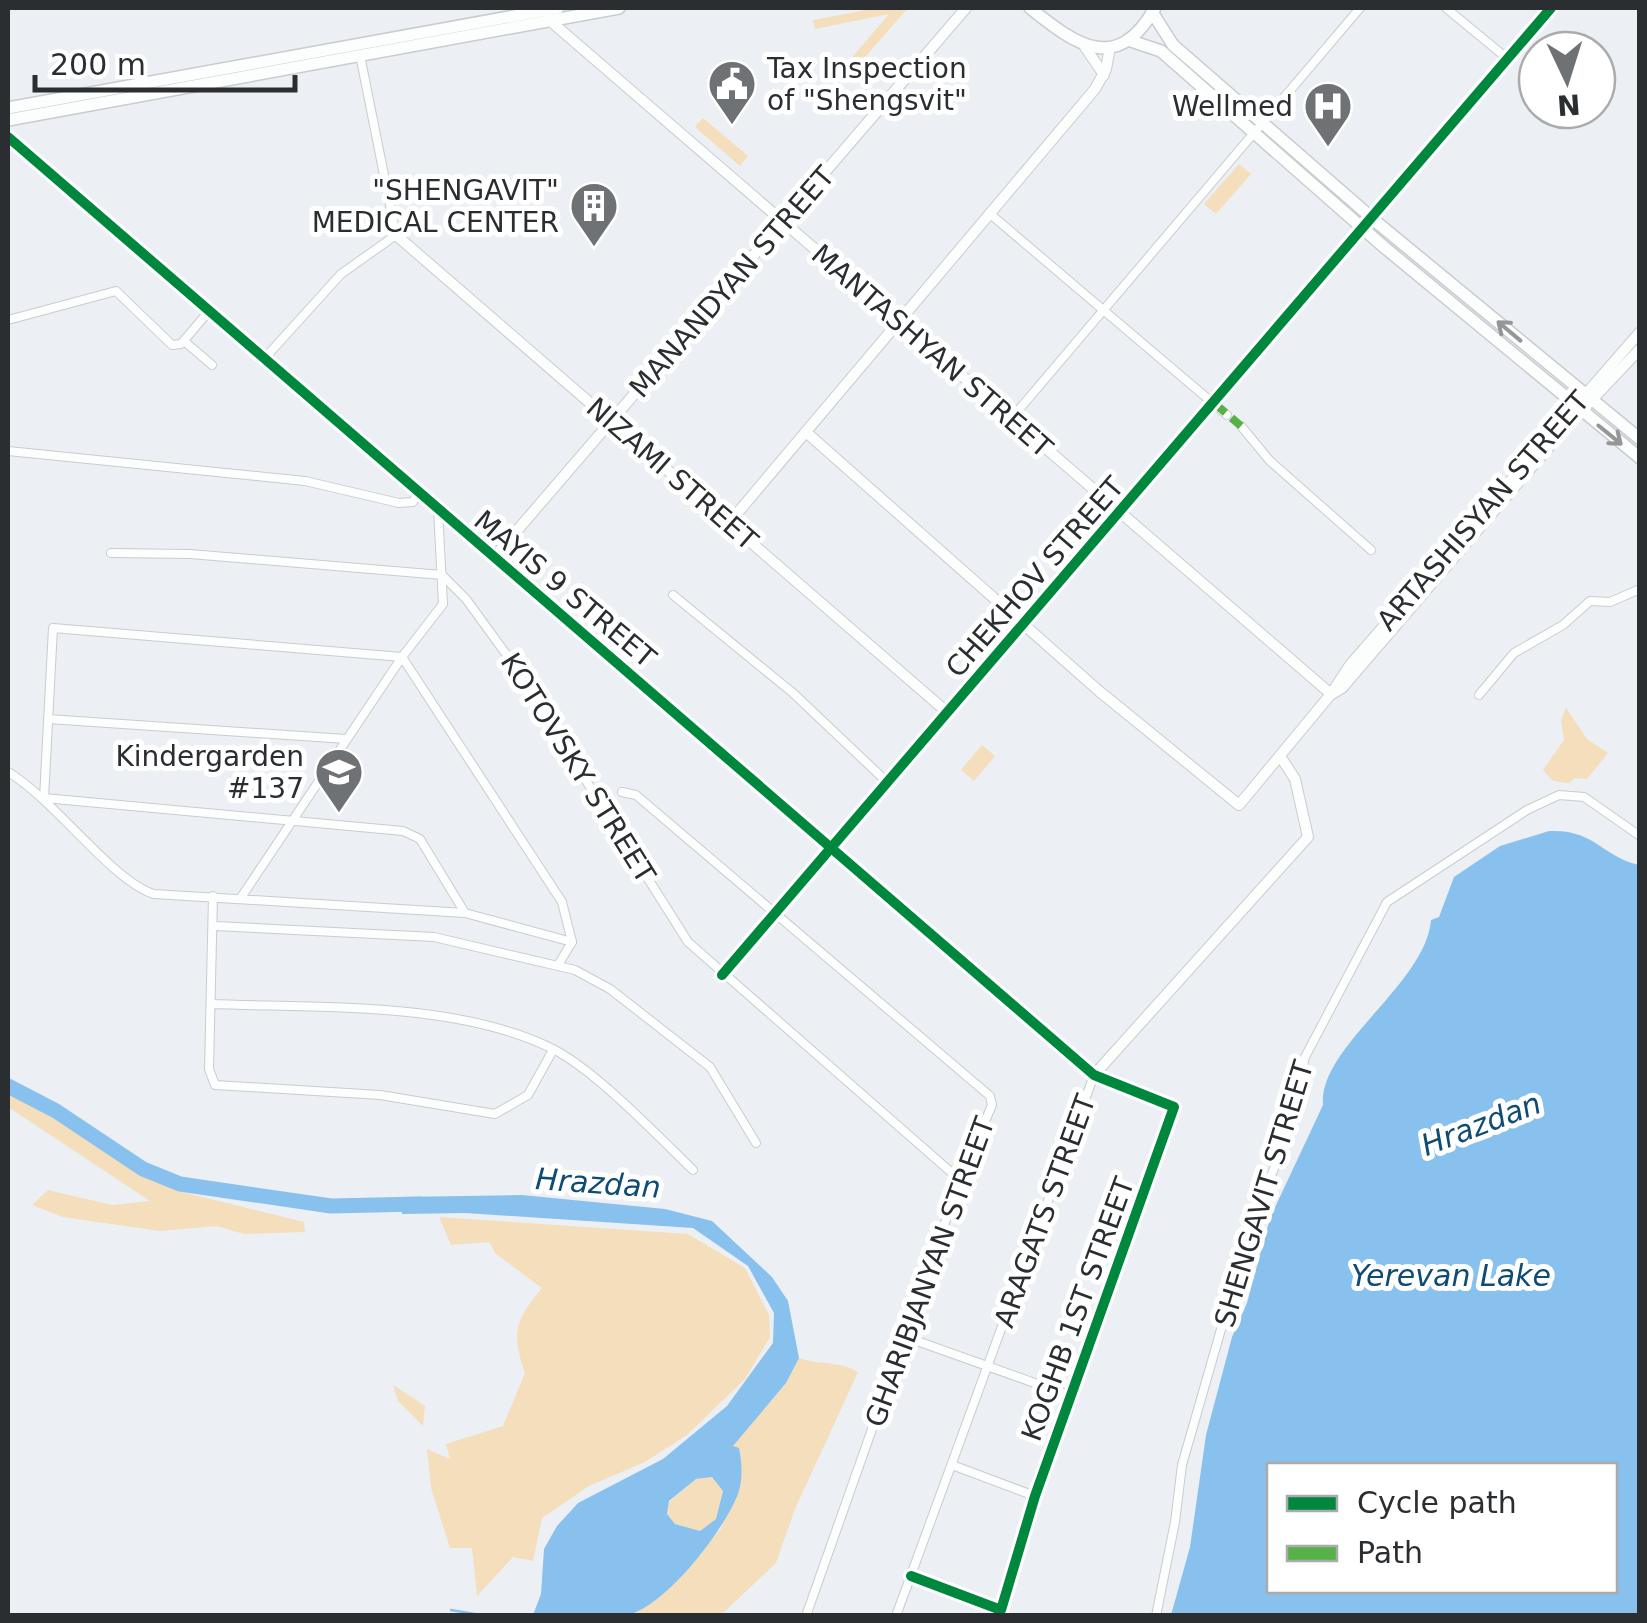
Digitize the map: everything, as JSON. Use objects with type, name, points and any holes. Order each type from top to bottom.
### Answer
[{"type":"main road","points":[[8,108],[558,8]]},
{"type":"main road","points":[[8,120],[619,8]]},
{"type":"main road","points":[[1030,8],[1085,47],[1110,47],[1128,40],[1154,10],[1173,44],[1259,126],[1577,409],[1640,458]]},
{"type":"main road","points":[[1128,40],[1160,51],[1259,126]]},
{"type":"main road","points":[[1368,222],[1640,439]]},
{"type":"street","name":"MANANDYAN STREET","points":[[496,555],[966,8]]},
{"type":"street","points":[[1011,418],[1360,8]]},
{"type":"street","points":[[1446,8],[1508,60]]},
{"type":"street","name":"CHEKHOV STREET","points":[[722,975],[1553,8]]},
{"type":"street","name":"MANTASHYAN STREET","points":[[536,9],[1332,694]]},
{"type":"street","points":[[1085,47],[1104,75]]},
{"type":"street","points":[[729,523],[1104,75],[1110,47]]},
{"type":"street","points":[[264,360],[340,274],[396,235],[360,55]]},
{"type":"street","name":"MAYIS 9 STREET","points":[[8,136],[1094,1075]]},
{"type":"street","points":[[989,213],[1227,414]]},
{"type":"street","name":"NIZAMI STREET","points":[[396,235],[948,713]]},
{"type":"street","points":[[8,320],[116,291],[172,345],[184,341],[208,312]]},
{"type":"street","name":"ARTASHISYAN STREET","points":[[1023,626],[1236,805],[1332,694],[1342,688],[1640,332]]},
{"type":"street","points":[[184,341],[212,365]]},
{"type":"street","name":"ARTASHISYAN STREET","points":[[1588,397],[1640,349]]},
{"type":"street","points":[[1241,426],[1270,461],[1371,550]]},
{"type":"street","points":[[807,433],[1023,626]]},
{"type":"street","points":[[8,450],[305,480],[400,503],[413,502],[418,493]]},
{"type":"street","points":[[242,896],[346,738],[443,604],[438,510]]},
{"type":"street","points":[[112,553],[190,554],[442,576]]},
{"type":"street","name":"KOTOVSKY STREET","points":[[442,576],[466,599],[506,654],[599,796],[679,931],[722,975],[960,1180]]},
{"type":"street","points":[[1479,695],[1514,653],[1563,626],[1590,600],[1610,602],[1640,588]]},
{"type":"street","points":[[673,595],[793,693],[888,783]]},
{"type":"street","points":[[44,798],[52,633],[58,626],[402,657]]},
{"type":"street","points":[[402,657],[555,890],[569,920],[572,942],[558,965]]},
{"type":"street","points":[[48,719],[346,738]]},
{"type":"street","name":"ARAGATS STREET","points":[[896,1616],[1094,1075],[1308,837],[1295,779],[1280,756]]},
{"type":"street","points":[[8,772],[44,798],[144,891],[464,913],[572,942]]},
{"type":"street","name":"GHARIBJANYAN STREET","points":[[622,792],[636,795],[990,1096],[990,1112],[960,1180],[903,1336],[806,1616]]},
{"type":"street","name":"SHENGAVIT STREET","points":[[1156,1616],[1176,1522],[1182,1464],[1252,1225],[1287,1137],[1305,1057],[1386,902],[1527,810],[1559,796],[1584,797],[1640,836]]},
{"type":"street","points":[[44,798],[415,835],[464,913]]},
{"type":"street","points":[[213,896],[216,926],[209,1074],[215,1084],[380,1094],[495,1114],[528,1095],[557,1049]]},
{"type":"street","points":[[216,926],[434,938],[558,965],[610,989],[710,1068],[756,1143]]},
{"type":"street","points":[[211,1004],[413,1012],[557,1049],[692,1170]]},
{"type":"street","name":"KOGHB 1ST STREET","points":[[910,1576],[1001,1610],[1035,1496],[1174,1106],[1094,1075]]},
{"type":"street","points":[[903,1336],[1071,1396]]},
{"type":"street","points":[[952,1465],[1035,1496]]},
{"type":"shaded area","points":[[876,8],[908,8],[850,74],[843,68],[889,14],[815,29],[813,20]]},
{"type":"shaded area","points":[[703,118],[748,156],[740,166],[695,127]]},
{"type":"shaded area","points":[[1239,164],[1251,174],[1216,214],[1204,204]]},
{"type":"shaded area","points":[[1566,708],[1587,739],[1608,753],[1587,779],[1575,778],[1569,783],[1553,781],[1543,770],[1564,740],[1561,720]]},
{"type":"shaded area","points":[[982,745],[995,756],[974,781],[961,770]]},
{"type":"shaded area","points":[[8,1092],[178,1191],[304,1222],[305,1232],[244,1234],[216,1226],[160,1231],[63,1217],[32,1205],[48,1190],[112,1205],[150,1201],[8,1107]]},
{"type":"shaded area","points":[[439,1217],[688,1234],[745,1268],[769,1315],[770,1337],[745,1379],[687,1435],[645,1462],[589,1486],[542,1518],[533,1561],[513,1557],[477,1596],[472,1548],[450,1548],[431,1488],[427,1449],[450,1459],[446,1444],[503,1426],[525,1373],[518,1348],[518,1328],[542,1288],[496,1254],[489,1242],[451,1245]]},
{"type":"shaded area","points":[[799,1358],[858,1372],[795,1509],[776,1563],[721,1615],[626,1616],[645,1605],[721,1529],[732,1446],[786,1383]]},
{"type":"shaded area","points":[[393,1385],[425,1406],[423,1426],[398,1401]]},
{"type":"shaded area","points":[[712,1477],[723,1490],[716,1519],[700,1531],[675,1524],[667,1514],[669,1502],[696,1479]]},
{"type":"water","name":"Yerevan Lake","points":[[1549,831],[1577,834],[1639,865],[1639,1615],[1171,1615],[1190,1547],[1206,1435],[1270,1218],[1323,1105],[1326,1083],[1337,1061],[1411,968],[1425,944],[1431,920],[1439,917],[1454,877],[1500,846]]},
{"type":"water","points":[[522,1195],[665,1209],[712,1221],[772,1277],[788,1301],[799,1358],[786,1383],[733,1446],[739,1448],[741,1477],[731,1509],[692,1565],[641,1610],[603,1619],[533,1615],[541,1594],[544,1549],[557,1526],[578,1503],[663,1459],[727,1406],[773,1343],[774,1313],[748,1266],[693,1228],[465,1213],[402,1214],[402,1197]],"holes":[[[712,1477],[723,1491],[716,1519],[700,1531],[675,1524],[667,1514],[669,1501],[696,1479]]]},
{"type":"waterway","name":"Hrazdan","points":[[8,1086],[56,1111],[143,1169],[180,1184],[331,1206],[420,1204]]},
{"type":"waterway","points":[[451,1610],[486,1616]]},
{"type":"marked path","points":[[1214,403],[1241,426]]},
{"type":"cycle path","points":[[722,975],[1551,8]]},
{"type":"cycle path","points":[[8,137],[1094,1075],[1174,1107],[1035,1496],[1001,1610],[911,1576]]},
{"type":"place","name":"Tax Inspection of \"Shengsvit\"","points":[[732,126]]},
{"type":"place","name":"Wellmed","points":[[1328,148]]},
{"type":"place","name":"\"SHENGAVIT\" MEDICAL CENTER","points":[[594,248]]},
{"type":"place","name":"Kindergarden #137","points":[[339,814]]}]
